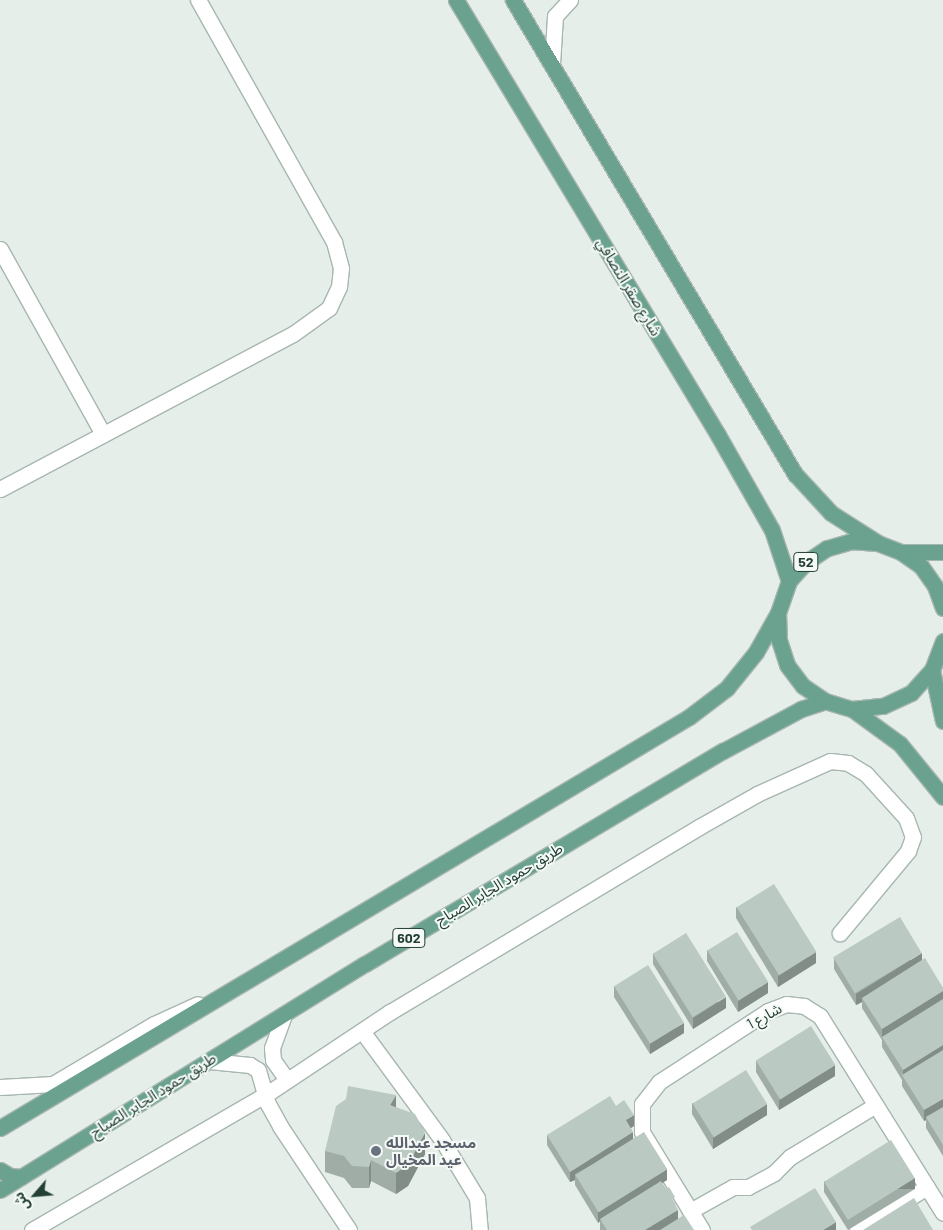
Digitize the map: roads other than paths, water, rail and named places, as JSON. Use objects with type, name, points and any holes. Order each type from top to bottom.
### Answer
[{"type":"main road","name":"شارع صقر النصافي","points":[[456,0],[718,435],[772,530],[789,581]]},
{"type":"main road","points":[[513,0],[795,474],[831,513],[878,543]]},
{"type":"main road","name":"52","points":[[943,608],[935,586],[921,566],[901,552],[878,543],[852,542],[827,548],[806,562],[789,581],[778,613],[779,640],[788,665],[803,686],[825,701],[852,708],[883,706],[904,696],[932,670],[943,641]]},
{"type":"main road","points":[[901,552],[943,552]]},
{"type":"main road","points":[[0,1128],[236,989],[689,717],[727,688],[756,652],[778,613]]},
{"type":"main road","points":[[932,670],[943,721]]},
{"type":"main road","name":"طريق حمود الجابر الصباح","points":[[0,1190],[284,1014],[723,751],[801,709],[825,701]]},
{"type":"main road","name":"52","points":[[852,708],[900,744],[943,797]]},
{"type":"main road","points":[[0,1170],[10,1176],[21,1177]]},
{"type":"street","points":[[0,489],[293,334],[329,308],[339,288],[340,268],[334,242],[198,0]]},
{"type":"street","points":[[552,64],[555,16],[570,0]]},
{"type":"street","points":[[0,250],[103,434]]},
{"type":"street","points":[[32,1230],[264,1095],[362,1031],[699,827],[757,794],[830,761],[848,763],[866,774],[906,818],[913,837],[908,851],[840,933]]},
{"type":"street","points":[[0,1087],[52,1084],[154,1024],[236,989]]},
{"type":"street","name":"شارع 1","points":[[702,1230],[642,1132],[642,1104],[659,1082],[768,1011],[795,1004],[820,1016],[943,1213]]},
{"type":"street","points":[[284,1014],[272,1048],[273,1060],[287,1080]]},
{"type":"street","points":[[362,1031],[442,1140],[477,1198],[480,1230]]},
{"type":"street","points":[[209,1061],[250,1065],[258,1070],[264,1095],[280,1126],[349,1230]]},
{"type":"street","points":[[690,1211],[733,1187],[748,1187],[774,1173],[790,1157],[876,1105]]},
{"type":"street","points":[[857,1230],[927,1187]]},
{"type":"place","name":"مسجد عبدالله عيد المخيال","points":[[376,1151]]}]
